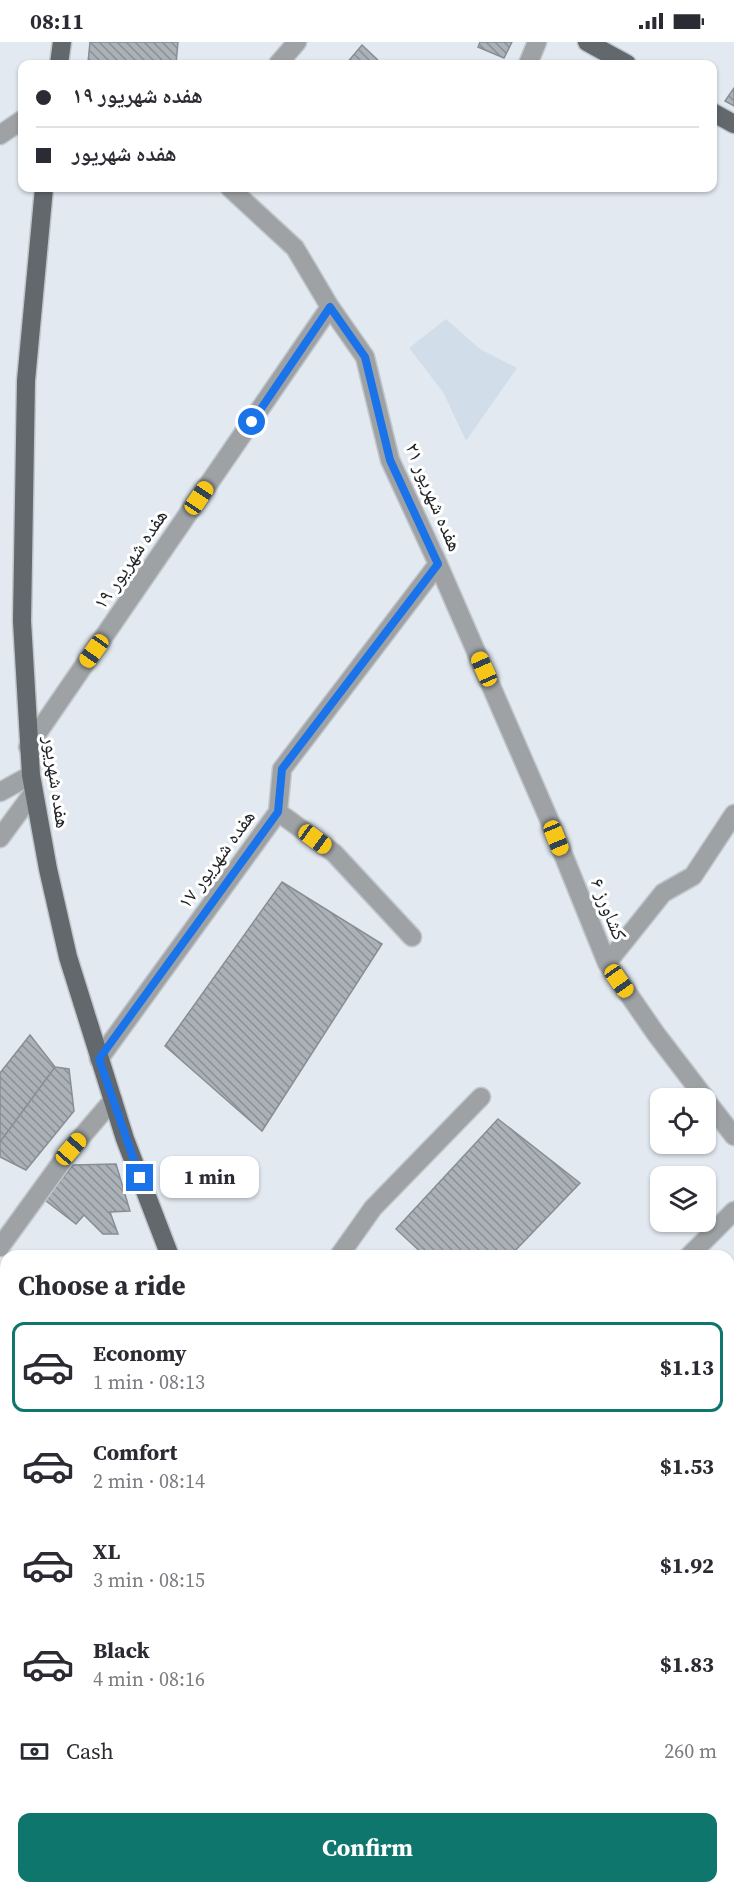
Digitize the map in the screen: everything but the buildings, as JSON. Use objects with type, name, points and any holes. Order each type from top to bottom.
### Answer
[{"type":"main road","points":[[60,60],[62,42]]},
{"type":"main road","points":[[587,42],[620,60]]},
{"type":"main road","points":[[717,115],[734,124]]},
{"type":"main road","name":"هفده شهریور","points":[[44,192],[27,381],[22,621],[28,747],[33,794],[68,957],[125,1139],[168,1250]]},
{"type":"street","points":[[281,60],[297,42]]},
{"type":"street","points":[[530,60],[537,42]]},
{"type":"street","points":[[0,135],[18,123]]},
{"type":"street","name":"هفده شهریور ۲۱","points":[[234,192],[295,248],[330,307],[365,357],[390,460],[438,564],[548,817]]},
{"type":"street","name":"هفده شهریور ۱۹","points":[[28,747],[330,307]]},
{"type":"street","name":"هفده شهریور ۱۷","points":[[99,1059],[278,812],[282,769],[438,564]]},
{"type":"street","points":[[0,792],[31,775]]},
{"type":"street","points":[[0,838],[33,794]]},
{"type":"street","points":[[278,812],[334,853],[412,937]]},
{"type":"street","points":[[606,963],[663,892],[693,876],[734,814]]},
{"type":"street","name":"کشاورز ۶","points":[[548,817],[606,963],[697,1088]]},
{"type":"street","points":[[343,1250],[373,1208],[481,1097]]},
{"type":"street","points":[[0,1247],[71,1149],[113,1100]]},
{"type":"street","name":"کشاورز ۶","points":[[716,1113],[734,1137]]},
{"type":"street","points":[[695,1250],[734,1211]]},
{"type":"shaded area","points":[[446,319],[480,349],[517,368],[466,441],[443,392],[409,348]]},
{"type":"route","points":[[140,1178],[99,1059],[278,812],[282,769],[438,564],[390,460],[365,357],[330,307],[252,422]]}]
